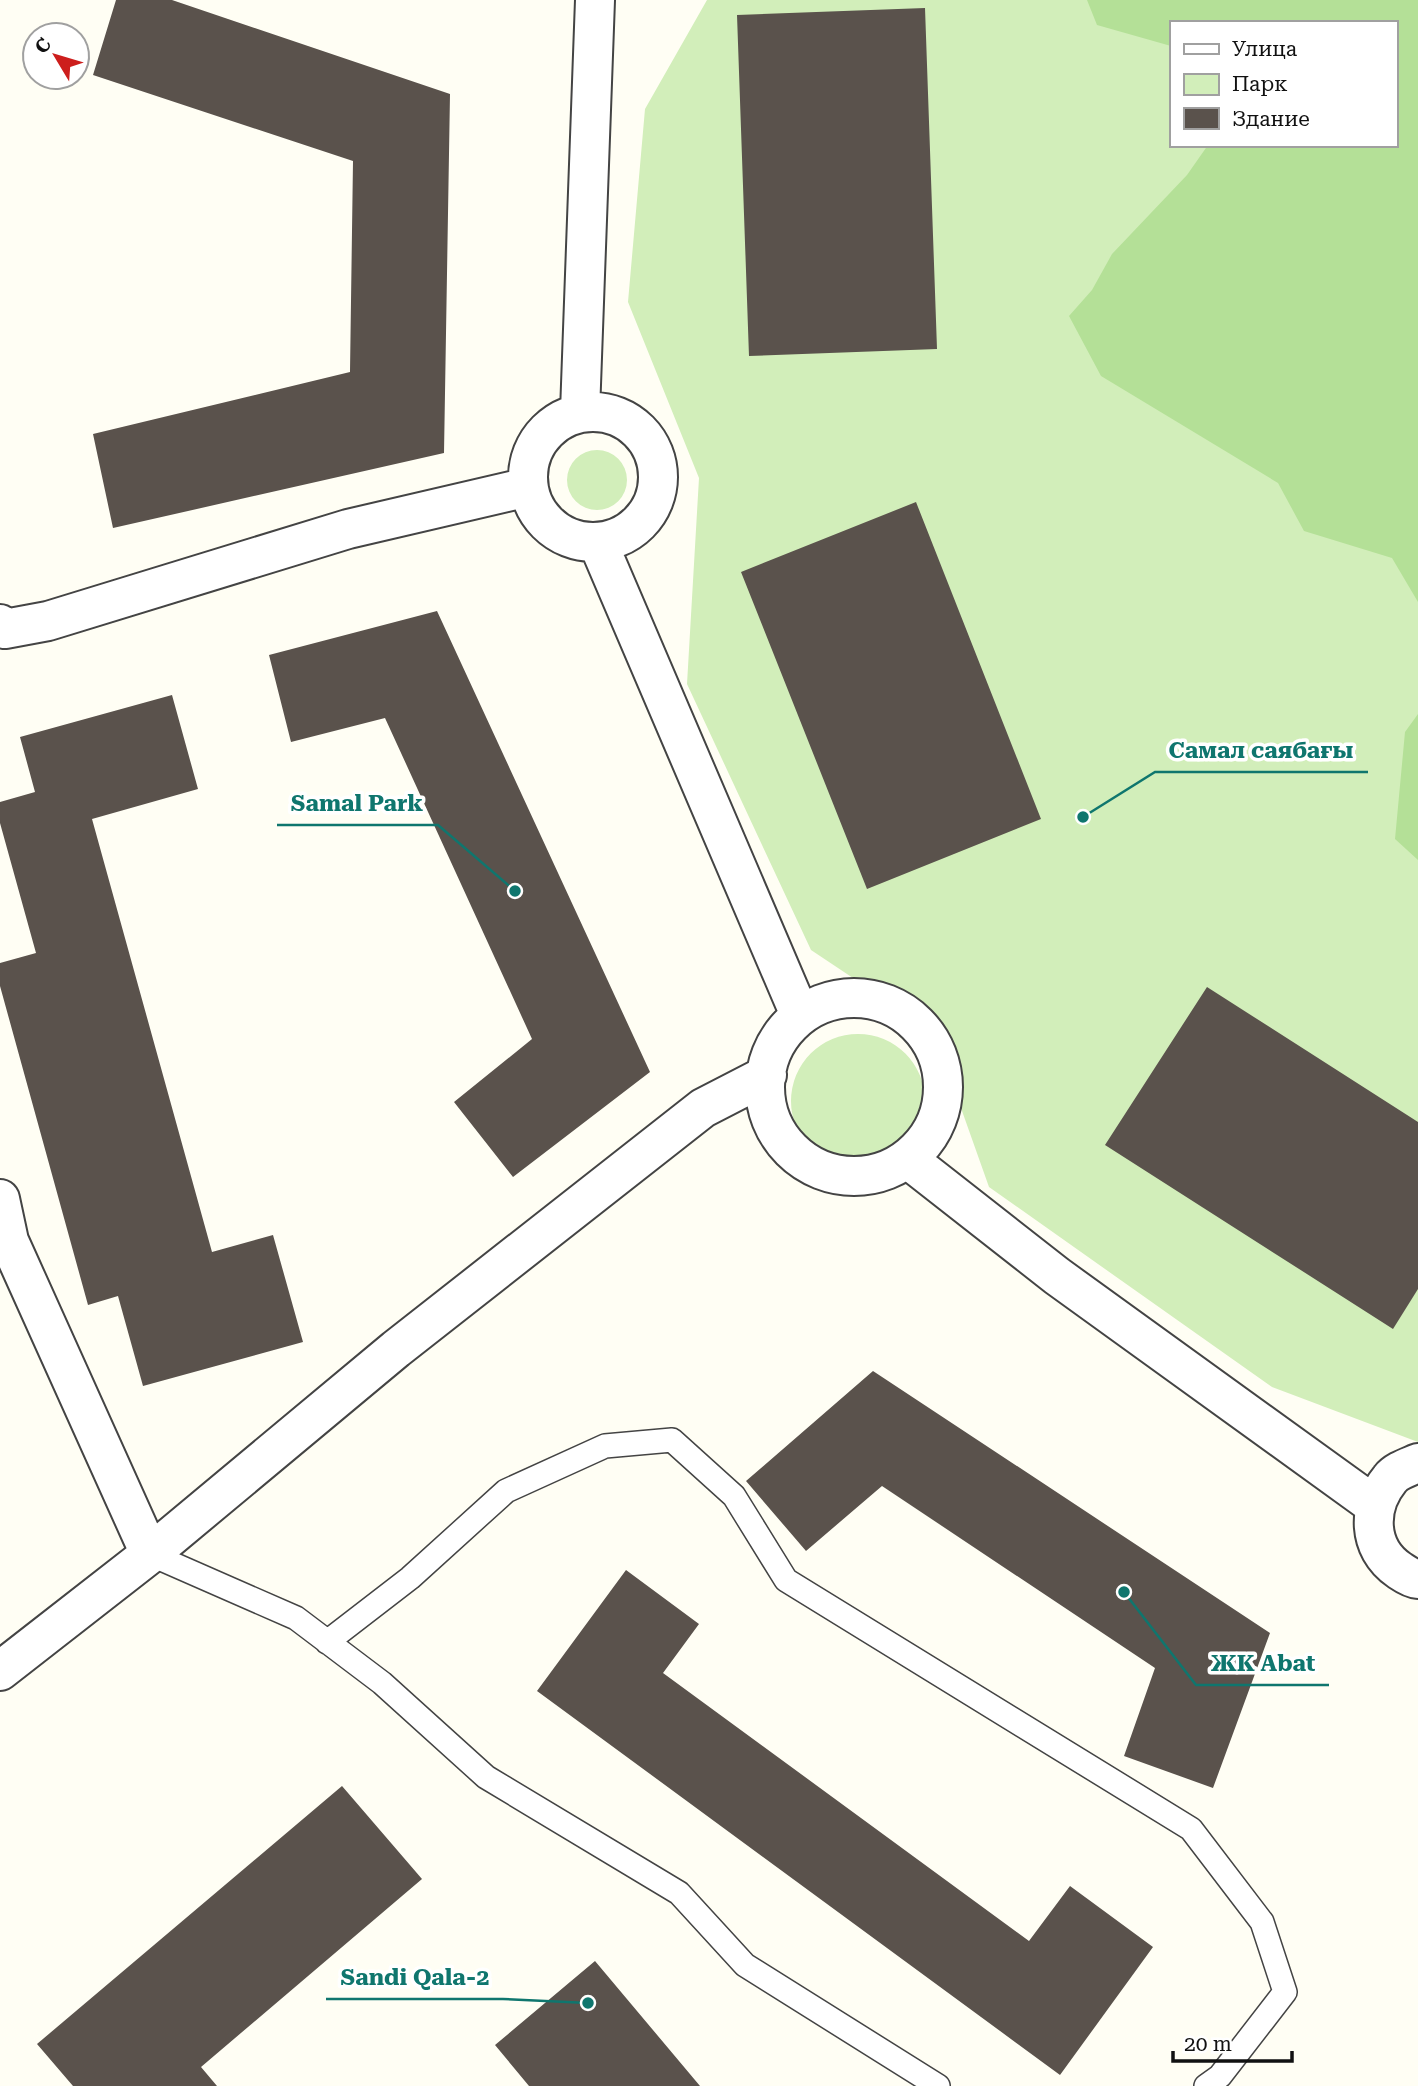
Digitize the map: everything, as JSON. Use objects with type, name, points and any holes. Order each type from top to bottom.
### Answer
[{"type":"street","points":[[580,412],[595,0]]},
{"type":"street","points":[[580,412],[611,413],[638,428],[655,453],[660,484],[650,512],[628,534],[598,543],[578,542],[560,534],[545,522],[534,506],[528,487],[528,467],[534,448],[545,432],[561,419],[580,412]]},
{"type":"street","points":[[0,624],[5,629],[48,621],[348,529],[528,487]]},
{"type":"street","points":[[598,543],[800,1015]]},
{"type":"street","points":[[843,997],[890,1003],[927,1033],[944,1076],[938,1123],[909,1160],[865,1177],[818,1171],[781,1142],[764,1098],[767,1075],[771,1052],[800,1015],[843,997]]},
{"type":"street","points":[[0,1671],[150,1554],[396,1349],[703,1108],[767,1075]]},
{"type":"street","points":[[909,1160],[1057,1276],[1374,1505]]},
{"type":"street","points":[[0,1199],[9,1241],[150,1554]]},
{"type":"street","points":[[1418,1462],[1391,1476],[1374,1505],[1373,1535],[1387,1562],[1418,1579]]},
{"type":"lane","points":[[327,1642],[410,1578],[506,1491],[605,1446],[672,1440],[734,1496],[786,1580],[1191,1829],[1262,1922],[1285,1992],[1220,2076],[1206,2086]]},
{"type":"lane","points":[[150,1554],[296,1618],[382,1683],[486,1777],[679,1893],[745,1965],[938,2086]]},
{"type":"green space","points":[[707,0],[1418,0],[1418,1442],[1272,1387],[989,1187],[934,1032],[811,950],[687,684],[699,478],[628,302],[645,109]]},
{"type":"green space","points":[[1087,0],[1418,0],[1418,602],[1392,558],[1304,531],[1278,483],[1101,376],[1069,316],[1092,290],[1112,254],[1187,175],[1207,147],[1397,147],[1397,21],[1170,21],[1170,46],[1097,25]]},
{"type":"green space","points":[[597,450],[614,455],[622,463],[627,480],[622,497],[614,505],[597,510],[580,505],[572,497],[567,480],[572,463],[580,455]]},
{"type":"green space","points":[[1418,714],[1418,860],[1395,839],[1405,732]]},
{"type":"green space","points":[[858,1034],[884,1039],[905,1054],[920,1075],[925,1101],[920,1127],[905,1148],[884,1163],[858,1168],[832,1163],[811,1148],[796,1127],[791,1101],[796,1075],[811,1054],[832,1039]]},
{"type":"building","points":[[116,0],[172,0],[450,94],[444,453],[113,528],[93,434],[350,372],[353,161],[93,75]]},
{"type":"building","points":[[925,8],[937,349],[749,356],[737,15]]},
{"type":"building","points":[[916,502],[1041,819],[867,889],[741,572]]},
{"type":"building","points":[[437,611],[650,1072],[513,1177],[454,1102],[532,1039],[385,718],[291,742],[269,655]]},
{"type":"building","points":[[172,695],[198,789],[92,819],[212,1252],[273,1235],[303,1342],[143,1386],[118,1296],[88,1305],[0,986],[0,963],[36,953],[0,823],[0,802],[35,792],[20,737]]},
{"type":"building","points":[[1207,987],[1418,1122],[1418,1289],[1393,1329],[1105,1145]]},
{"type":"building","points":[[873,1371],[1270,1633],[1213,1788],[1124,1756],[1155,1668],[882,1486],[806,1551],[746,1481]]},
{"type":"building","points":[[626,1570],[699,1624],[663,1673],[1029,1941],[1070,1886],[1153,1947],[1060,2075],[537,1691]]},
{"type":"building","points":[[342,1786],[422,1879],[201,2067],[217,2086],[73,2086],[37,2044]]},
{"type":"building","points":[[595,1961],[700,2086],[529,2086],[495,2045]]},
{"type":"place","name":"Самал саябағы","points":[[1083,817]]},
{"type":"place","name":"Samal Park","points":[[515,891]]},
{"type":"place","name":"ЖК Abat","points":[[1124,1592]]},
{"type":"place","name":"Sandi Qala-2","points":[[588,2003]]}]
